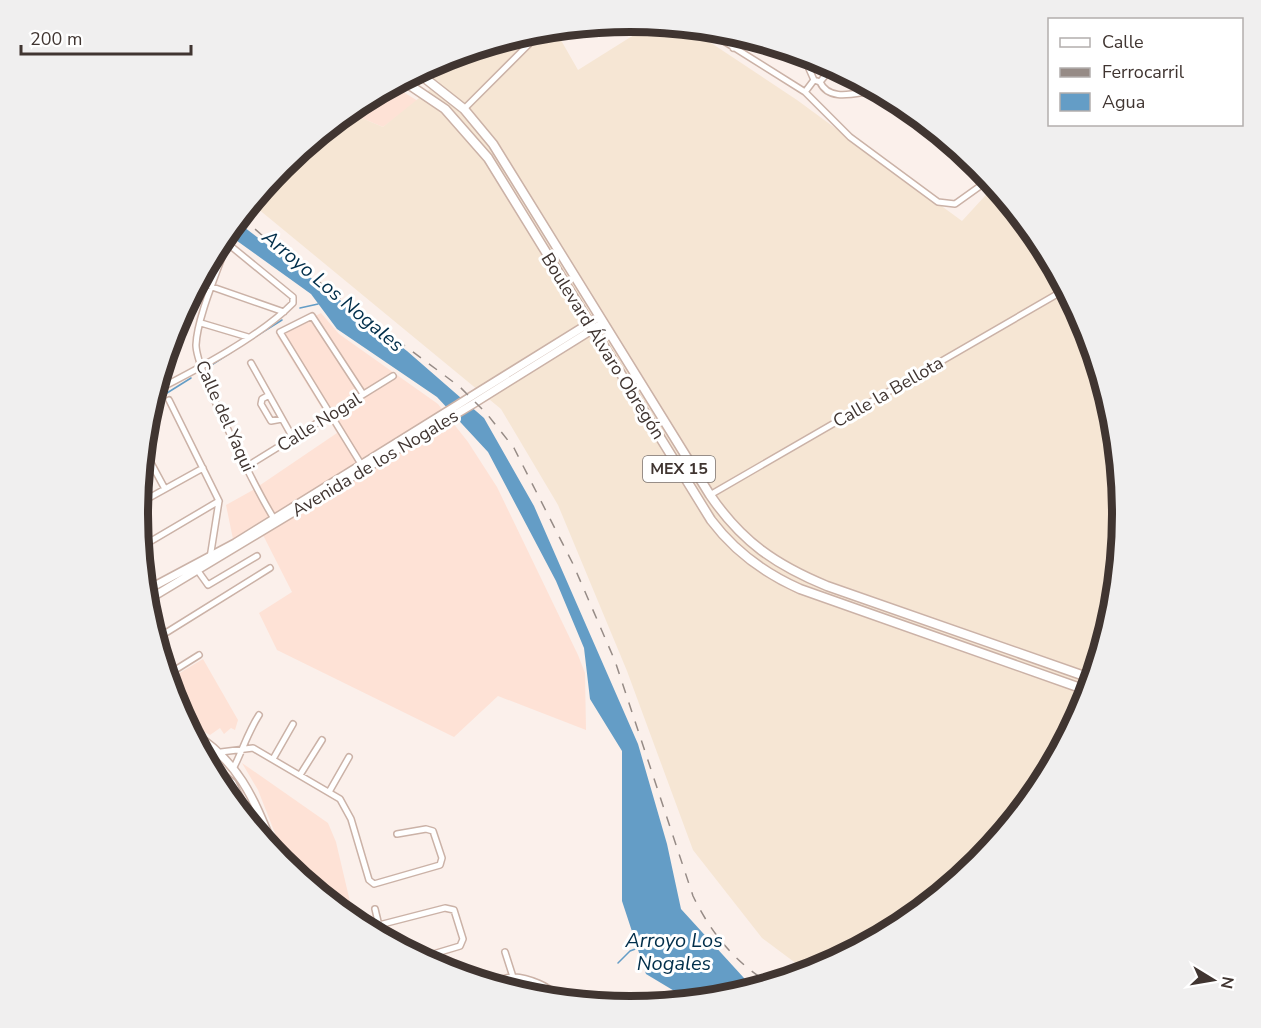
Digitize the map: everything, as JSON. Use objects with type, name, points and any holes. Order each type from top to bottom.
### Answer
[{"type":"highway","name":"Boulevard Álvaro Obregón","points":[[424,78],[464,109],[488,136],[710,495],[727,517],[759,550],[793,572],[1084,676]]},
{"type":"highway","name":"Boulevard Álvaro Obregón","points":[[409,85],[445,109],[478,145],[711,520],[744,556],[772,575],[800,589],[1080,688]]},
{"type":"main road","name":"Avenida de los Nogales","points":[[154,587],[210,558],[275,520],[601,320]]},
{"type":"main road","name":"Avenida de los Nogales","points":[[155,596],[198,571],[361,464],[449,414]]},
{"type":"main road","points":[[206,742],[221,752],[234,767],[249,789],[266,830]]},
{"type":"main road","points":[[231,784],[238,791],[242,800]]},
{"type":"street","points":[[722,40],[805,92],[850,137],[938,202],[955,204],[982,184]]},
{"type":"street","points":[[464,109],[531,42]]},
{"type":"street","points":[[733,48],[738,44]]},
{"type":"street","points":[[809,66],[824,90],[832,94],[864,92]]},
{"type":"street","points":[[805,92],[826,73]]},
{"type":"street","points":[[165,386],[248,337],[284,312],[294,300],[229,246]]},
{"type":"street","name":"Calle del Yaqui","points":[[219,263],[196,346],[201,365],[246,467],[275,520]]},
{"type":"street","points":[[207,285],[284,312]]},
{"type":"street","name":"Calle la Bellota","points":[[710,495],[1059,293]]},
{"type":"street","points":[[361,464],[280,332],[312,316],[363,394]]},
{"type":"street","points":[[201,323],[248,337]]},
{"type":"street","points":[[251,363],[293,438]]},
{"type":"street","name":"Calle Nogal","points":[[246,467],[393,376]]},
{"type":"street","points":[[269,395],[262,399],[261,404],[271,421],[282,419]]},
{"type":"street","points":[[169,400],[219,501],[210,558]]},
{"type":"street","points":[[151,463],[165,489]]},
{"type":"street","points":[[148,498],[203,468]]},
{"type":"street","points":[[149,542],[219,501]]},
{"type":"street","points":[[198,571],[208,585],[257,556]]},
{"type":"street","points":[[163,635],[270,568]]},
{"type":"street","points":[[174,670],[199,655]]},
{"type":"street","points":[[234,767],[244,747],[247,734],[259,715]]},
{"type":"street","points":[[273,759],[293,724]]},
{"type":"street","points":[[300,775],[322,740]]},
{"type":"street","points":[[221,752],[244,747],[253,748],[340,799],[348,811],[369,880],[374,884],[440,865],[442,858],[433,831],[426,829],[397,834]]},
{"type":"street","points":[[330,792],[348,757]]},
{"type":"street","points":[[375,909],[379,925],[445,908],[454,910],[463,939],[460,946],[433,954]]},
{"type":"street","points":[[505,952],[513,976]]},
{"type":"street","points":[[502,979],[513,976],[549,989]]},
{"type":"shaded area","points":[[638,32],[703,38],[797,100],[962,221],[989,192],[1032,246],[1048,273],[1076,329],[1097,389],[1109,451],[1112,482],[1112,546],[1109,577],[1097,639],[1076,699],[1063,727],[1032,782],[1013,808],[972,855],[949,877],[899,915],[872,932],[799,966],[762,938],[693,850],[627,671],[558,505],[501,409],[258,208],[289,173],[337,131],[357,116],[383,127],[439,82],[428,76],[446,68],[506,48],[559,37],[578,70]]},
{"type":"shaded area","points":[[400,90],[418,101],[383,127],[357,116]]},
{"type":"shaded area","points":[[321,313],[339,334],[438,404],[468,442],[497,487],[585,673],[586,730],[498,696],[454,737],[277,650],[259,613],[292,592],[264,537],[253,526],[233,539],[226,505],[253,490],[337,433],[277,336]]},
{"type":"shaded area","points":[[203,659],[238,720],[235,730],[231,728],[224,734],[220,728],[210,735],[199,729],[176,675]]},
{"type":"shaded area","points":[[242,763],[328,823],[336,842],[351,907],[312,877],[279,844],[258,790]]},
{"type":"water","name":"Arroyo Los Nogales","points":[[243,227],[407,351],[484,418],[534,506],[638,744],[667,844],[681,909],[747,982],[678,993],[646,974],[622,901],[622,751],[590,699],[584,648],[556,581],[488,452],[437,397],[337,329],[311,294],[234,239]]},
{"type":"waterway","points":[[300,308],[318,304]]},
{"type":"waterway","points":[[252,339],[282,320]]},
{"type":"waterway","points":[[210,366],[233,351]]},
{"type":"waterway","points":[[162,396],[191,378]]},
{"type":"waterway","points":[[618,963],[630,951],[638,948]]},
{"type":"railway","points":[[247,222],[294,263],[460,387],[487,414],[514,448],[573,564],[615,661],[693,896],[725,946],[746,967],[761,978]]}]
